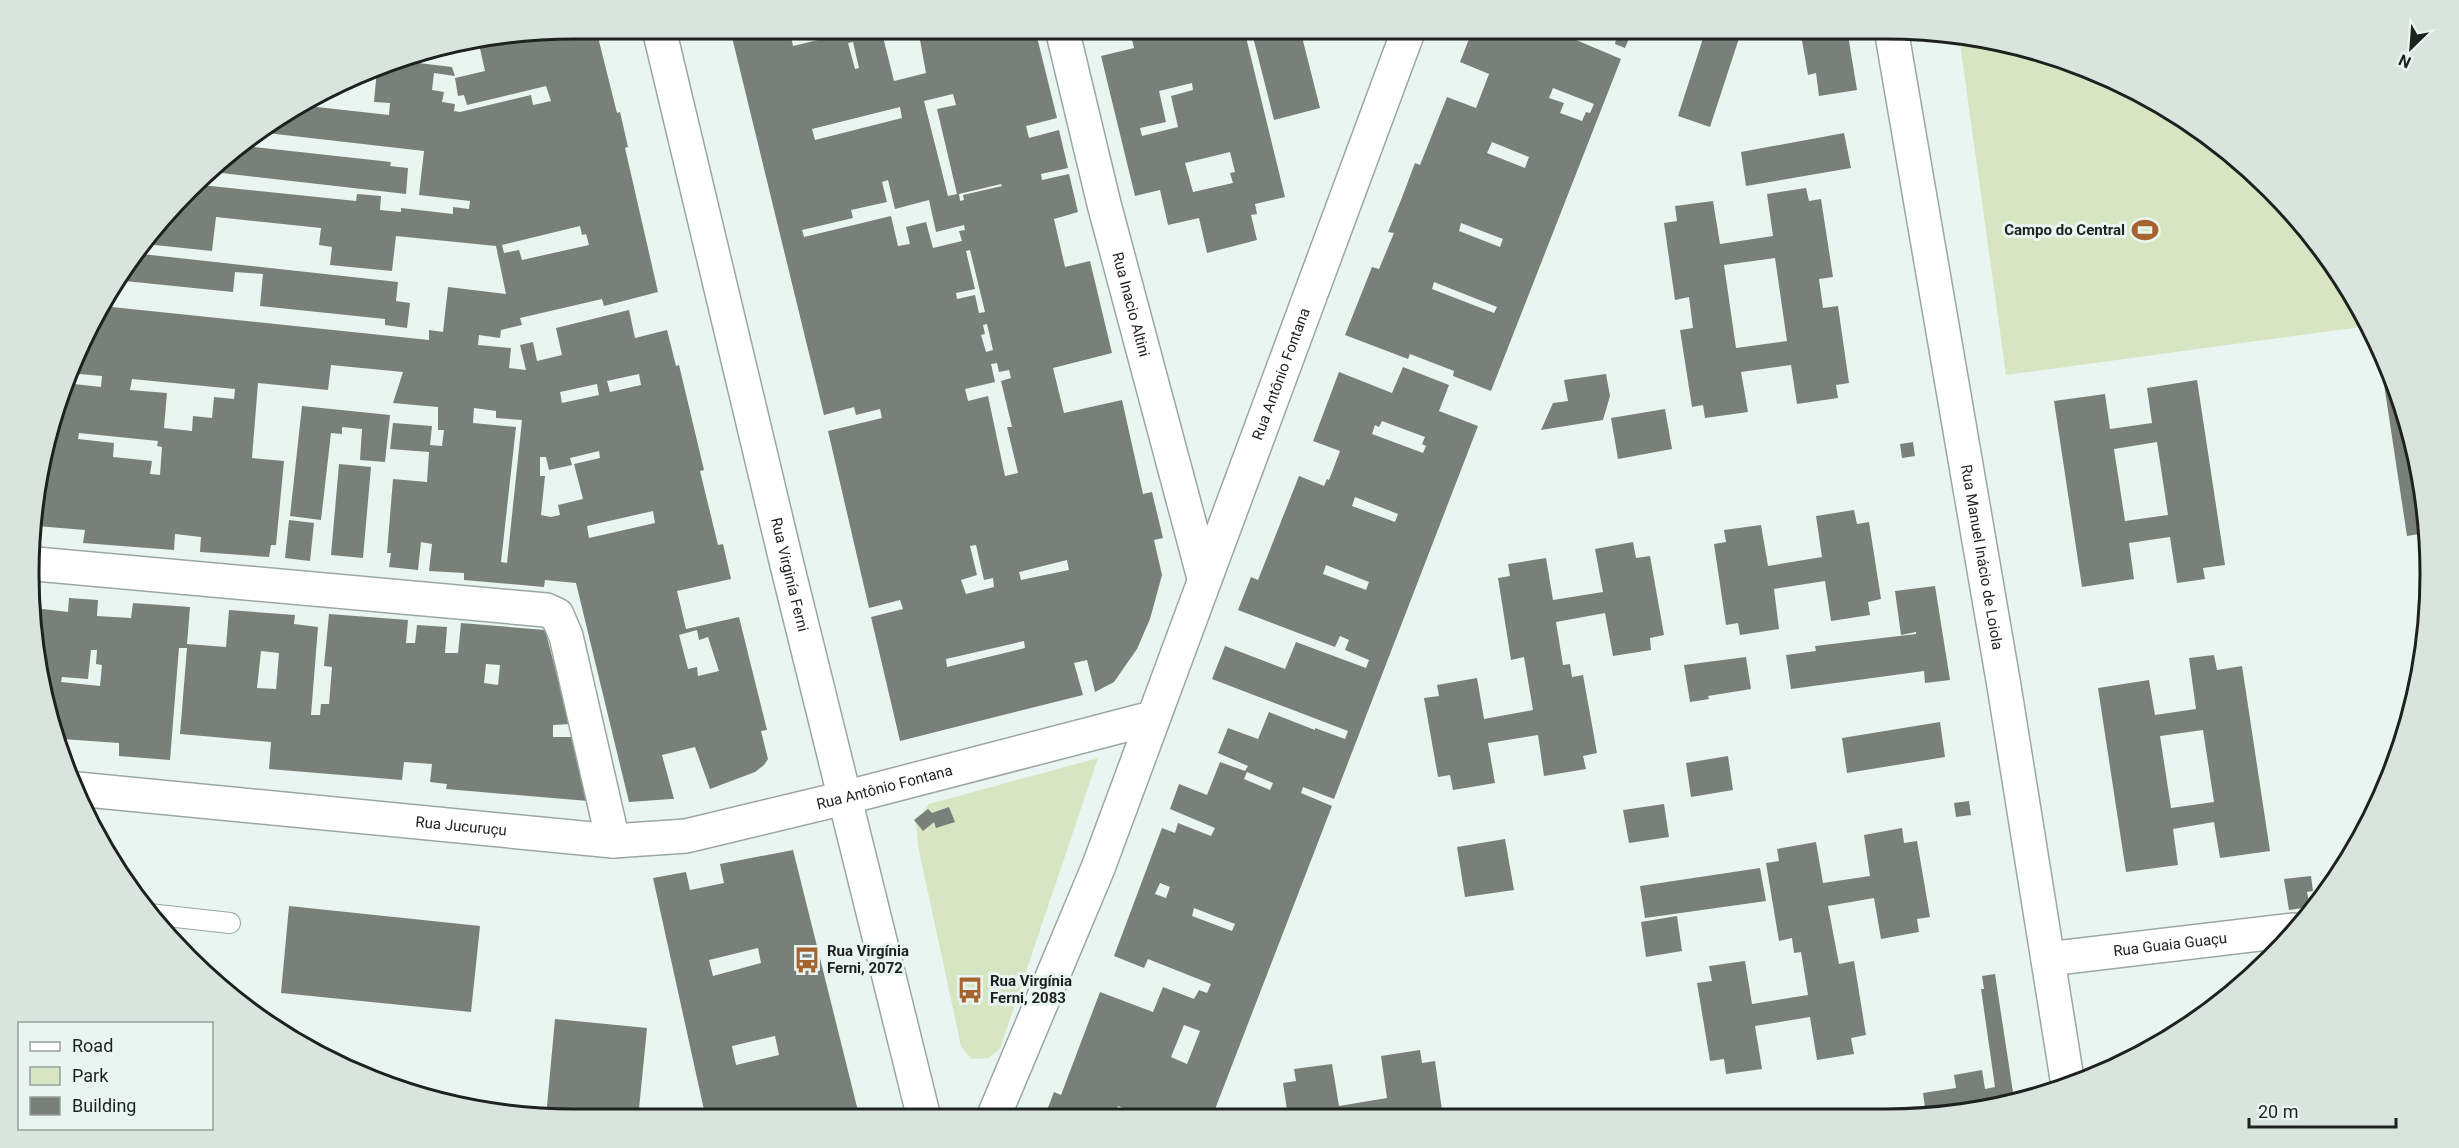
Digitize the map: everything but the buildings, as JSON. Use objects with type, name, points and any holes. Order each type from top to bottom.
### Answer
[{"type":"street","name":"Rua Virginía Ferni","points":[[662,39],[844,798],[922,1109]]},
{"type":"street","name":"Rua Inacio Altini","points":[[1065,39],[1104,204],[1204,578]]},
{"type":"street","name":"Rua Antônio Fontana","points":[[997,1109],[1098,868],[1405,39]]},
{"type":"street","name":"Rua Manuel Inácio de Loiola","points":[[1893,39],[2002,675],[2067,1077]]},
{"type":"street","points":[[39,564],[546,610],[557,615],[566,636],[613,841]]},
{"type":"street","name":"Rua Antônio Fontana","points":[[613,841],[686,836],[844,798],[1152,718]]},
{"type":"street","name":"Rua Jucuruçu","points":[[85,790],[613,841]]},
{"type":"street","name":"Rua Guaia Guaçu","points":[[2048,959],[2283,931]]},
{"type":"lane","points":[[163,916],[230,923]]},
{"type":"green space","name":"Campo do Central","points":[[1960,45],[1989,49],[2057,67],[2122,94],[2182,129],[2238,172],[2287,221],[2330,277],[2359,327],[2006,375]]},
{"type":"green space","points":[[1098,758],[1000,1049],[988,1058],[971,1059],[961,1046],[918,846],[916,822],[929,804]]},
{"type":"place","name":"Campo do Central","points":[[2145,230]]},
{"type":"place","name":"Rua Virgínia Ferni, 2072","points":[[807,960]]},
{"type":"place","name":"Rua Virgínia Ferni, 2083","points":[[970,990]]}]
